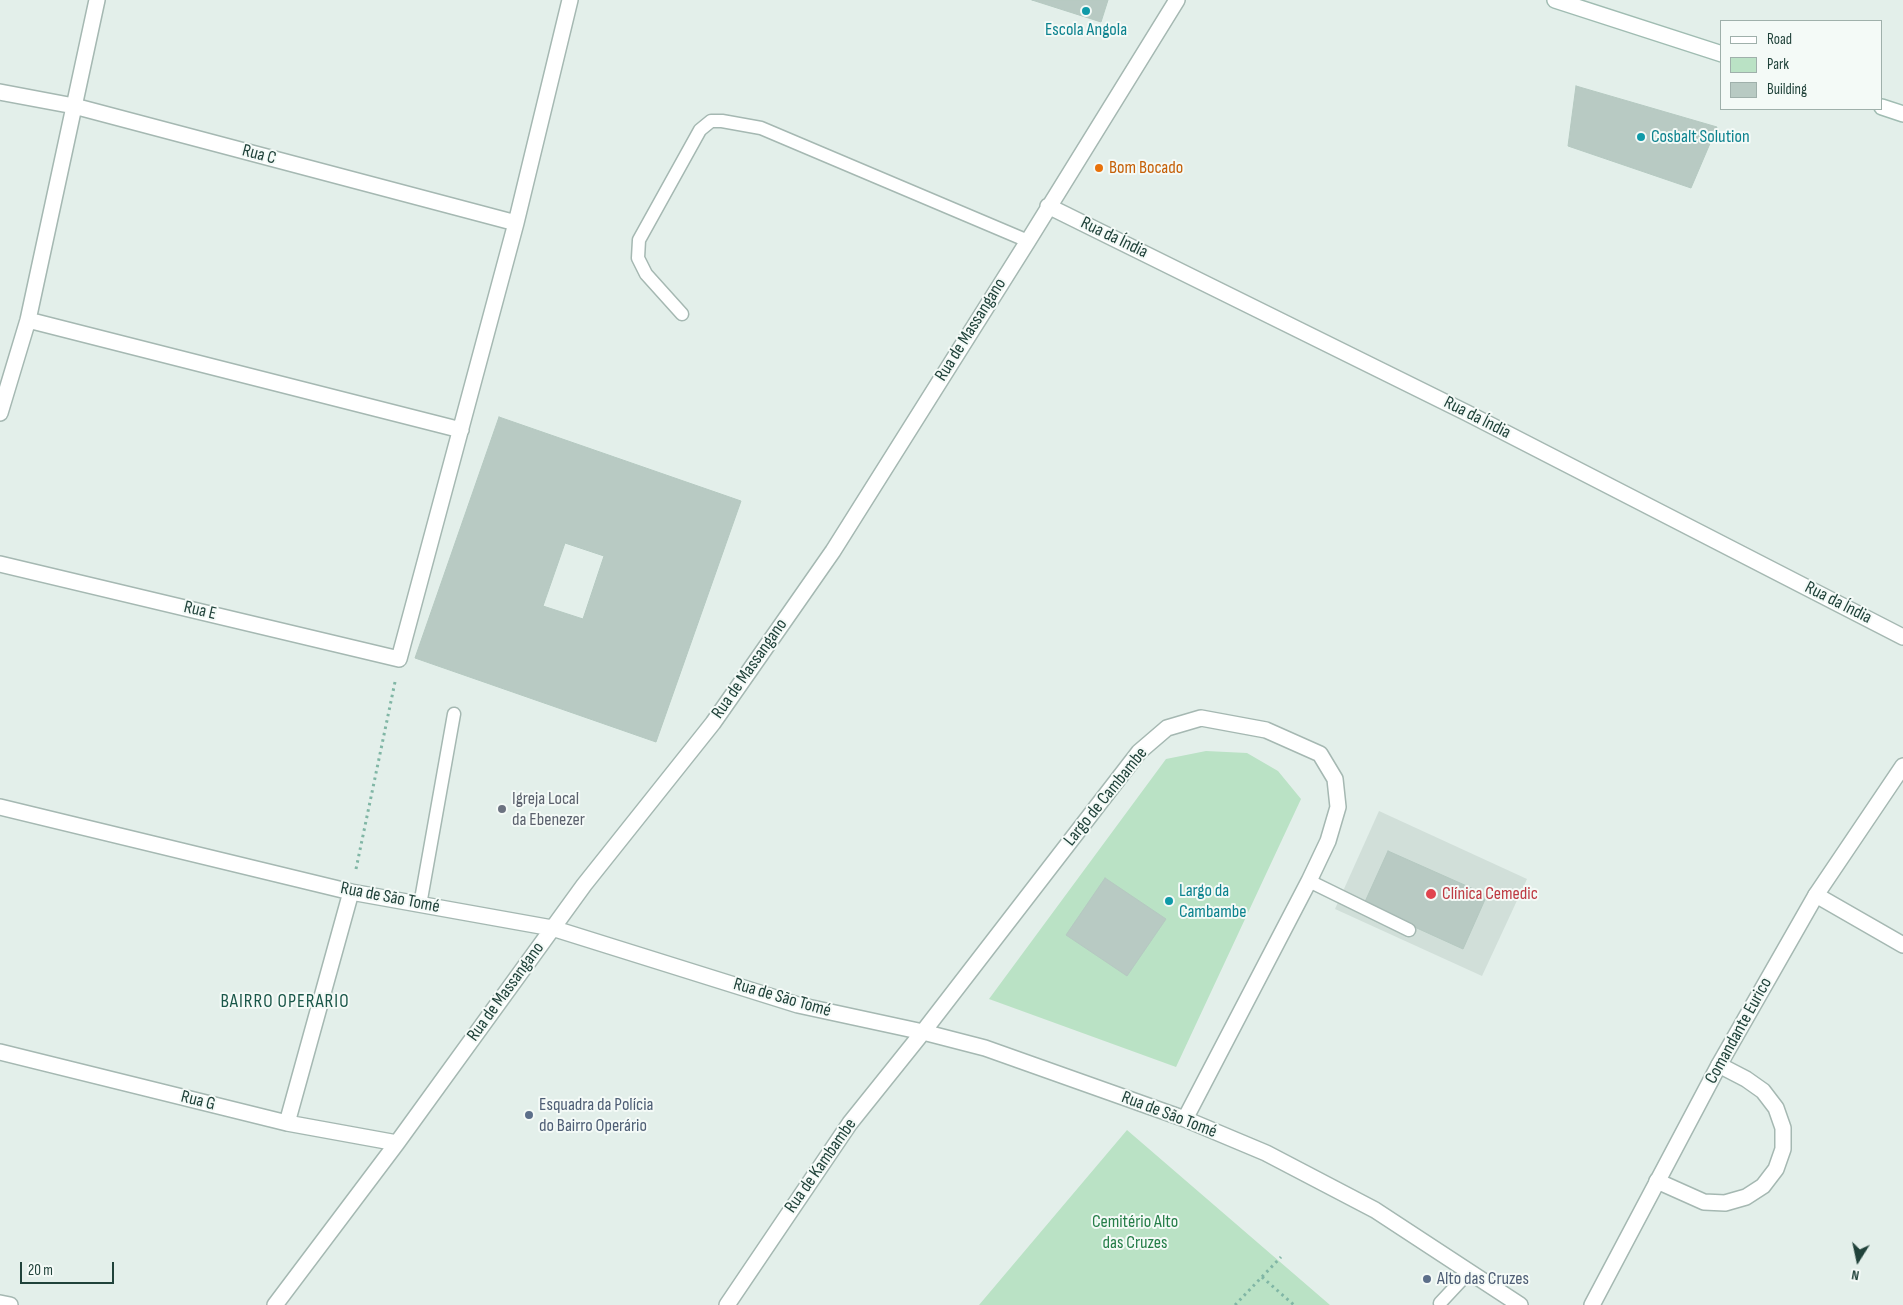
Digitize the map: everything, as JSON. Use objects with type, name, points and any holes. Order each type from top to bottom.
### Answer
[{"type":"street","points":[[0,413],[5,378],[28,320],[97,0]]},
{"type":"street","points":[[400,659],[516,223],[570,0]]},
{"type":"street","name":"Rua de Massangano","points":[[275,1305],[397,1143],[584,885],[713,723],[827,559],[1028,241],[1177,0]]},
{"type":"street","points":[[1555,0],[1720,53]]},
{"type":"street","name":"Rua C","points":[[0,92],[74,106],[516,223]]},
{"type":"street","points":[[1883,107],[1903,114]]},
{"type":"street","name":"Rua da Índia","points":[[1048,206],[1467,413],[1903,637]]},
{"type":"street","points":[[28,320],[461,430]]},
{"type":"street","name":"Rua E","points":[[0,564],[400,659]]},
{"type":"street","name":"Largo de Cambambe","points":[[923,1032],[1139,752],[1166,728],[1202,718],[1266,730],[1320,754],[1336,779],[1338,807],[1328,841],[1310,882],[1186,1119]]},
{"type":"street","name":"Comandante Eurico","points":[[1592,1305],[1719,1065],[1816,895],[1903,766]]},
{"type":"street","name":"Rua de São Tomé","points":[[0,807],[351,892],[552,928],[798,1005],[923,1032],[985,1048],[1186,1119],[1266,1153],[1375,1210],[1520,1305]]},
{"type":"street","points":[[287,1123],[351,892]]},
{"type":"street","points":[[1816,895],[1903,945]]},
{"type":"street","name":"Rua de Kambambe","points":[[727,1305],[850,1123],[923,1032]]},
{"type":"street","name":"Rua G","points":[[0,1052],[287,1123],[397,1143]]},
{"type":"street","points":[[1657,1181],[1704,1202],[1725,1203],[1746,1198],[1763,1186],[1776,1169],[1783,1149],[1783,1128],[1776,1108],[1764,1091],[1719,1065]]},
{"type":"street","points":[[0,1303],[10,1305]]},
{"type":"lane","points":[[682,314],[646,274],[638,258],[639,240],[700,130],[711,121],[722,121],[761,128],[1028,241]]},
{"type":"lane","points":[[420,904],[454,714]]},
{"type":"lane","points":[[1310,882],[1409,930]]},
{"type":"lane","points":[[1440,1303],[1469,1272]]},
{"type":"path","points":[[351,892],[400,659]]},
{"type":"path","points":[[1235,1305],[1281,1257]]},
{"type":"path","points":[[1262,1277],[1294,1305]]},
{"type":"shaded area","name":"Clínica Cemedic","points":[[1379,811],[1527,879],[1482,976],[1335,909]]},
{"type":"green space","points":[[1206,751],[1247,753],[1278,771],[1301,799],[1176,1067],[989,999],[1166,759]]},
{"type":"green space","name":"Cemitério Alto das Cruzes","points":[[1127,1130],[1330,1305],[979,1305]]},
{"type":"building","name":"Escola Angola","points":[[1032,0],[1108,0],[1101,22]]},
{"type":"building","name":"Cosbalt Solution","points":[[1576,86],[1717,127],[1691,188],[1568,146]]},
{"type":"building","points":[[499,417],[741,501],[656,742],[415,658]],"holes":[[[565,543],[604,556],[583,619],[543,606]]]},
{"type":"building","points":[[1388,851],[1487,895],[1463,949],[1364,904]]},
{"type":"building","points":[[1105,878],[1166,919],[1127,976],[1066,935]]},
{"type":"place","name":"Escola Angola","points":[[1086,11]]},
{"type":"place","name":"Cosbalt Solution","points":[[1641,137]]},
{"type":"place","name":"Bom Bocado","points":[[1099,168]]},
{"type":"place","name":"Igreja Local da Ebenezer","points":[[502,809]]},
{"type":"place","name":"Clínica Cemedic","points":[[1431,894]]},
{"type":"place","name":"Largo da Cambambe","points":[[1169,901]]},
{"type":"place","name":"Esquadra da Polícia do Bairro Operário","points":[[529,1115]]},
{"type":"place","name":"Alto das Cruzes","points":[[1427,1279]]},
{"type":"district","name":"BAIRRO OPERARIO","points":[[285,1002]]}]
